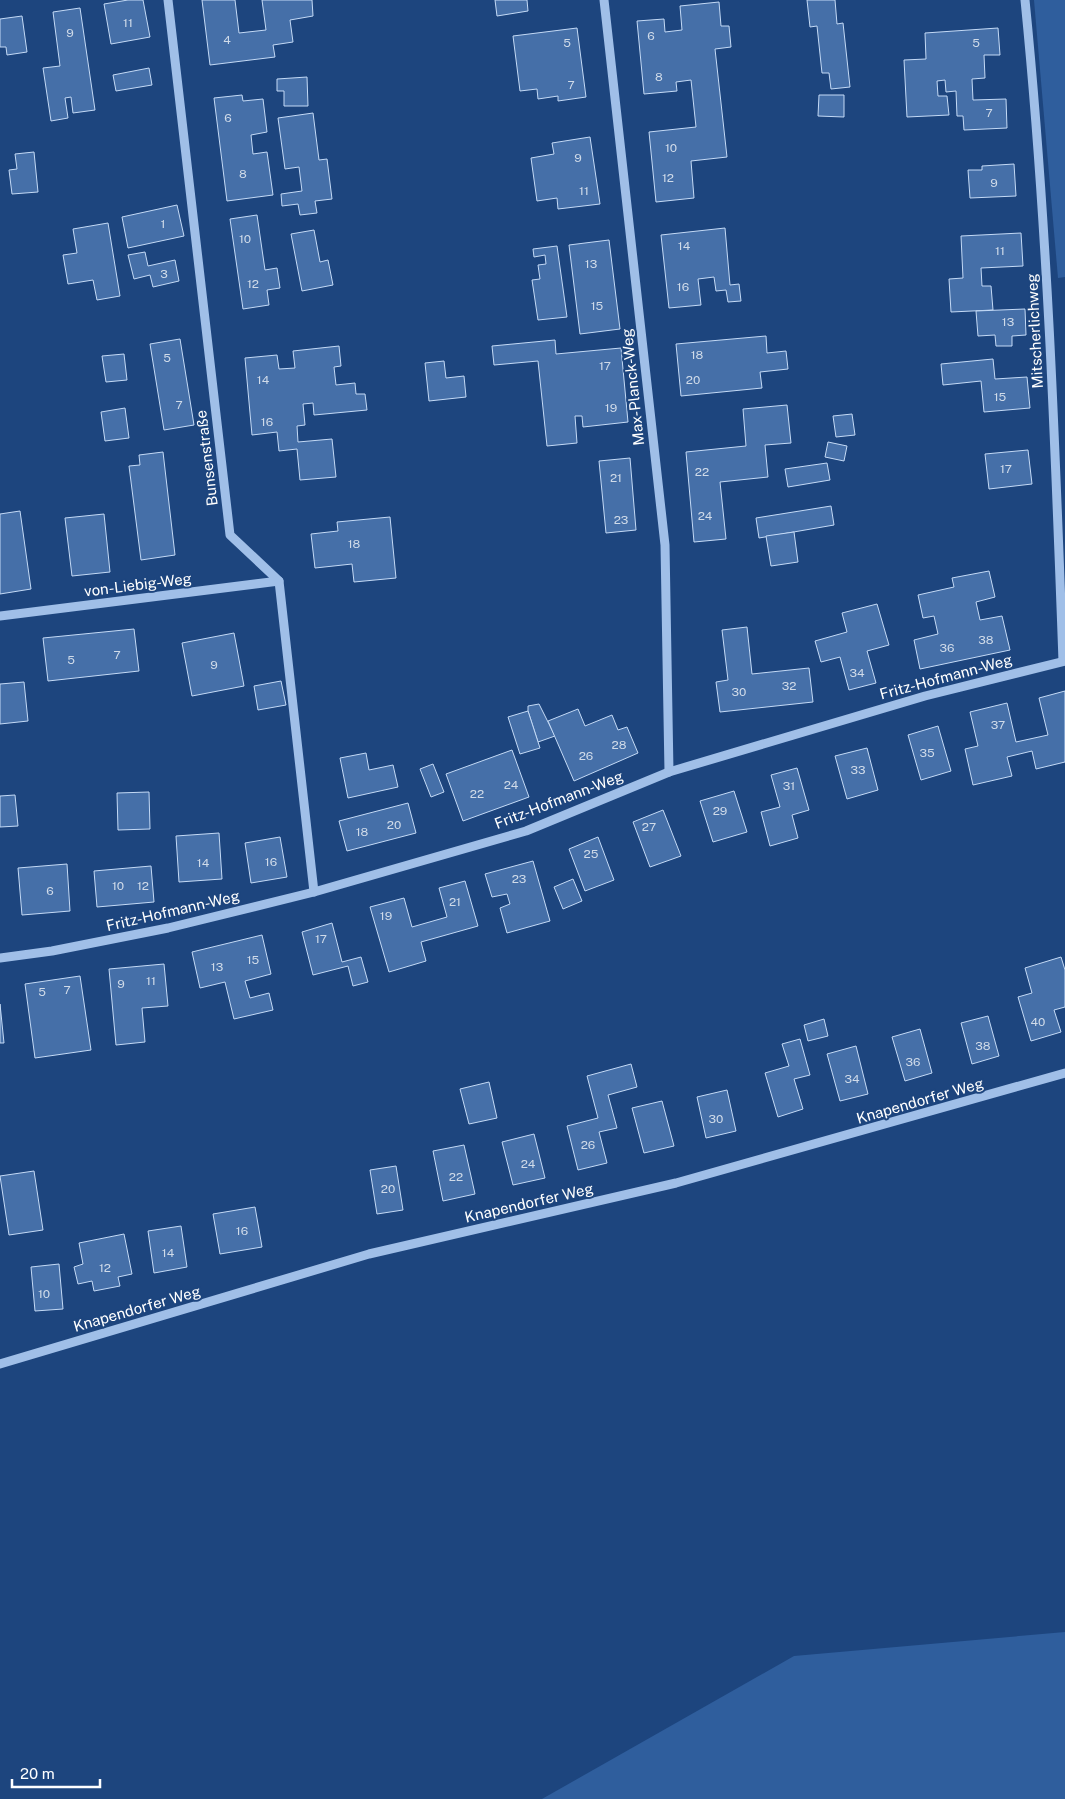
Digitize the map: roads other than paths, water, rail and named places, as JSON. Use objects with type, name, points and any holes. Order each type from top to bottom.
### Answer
[{"type":"street","name":"Bunsenstraße","points":[[168,0],[230,536],[280,581]]},
{"type":"street","name":"Max-Planck-Weg","points":[[604,0],[664,545],[669,772]]},
{"type":"street","name":"Mitscherlichweg","points":[[1025,0],[1036,115],[1061,510],[1064,661]]},
{"type":"street","name":"von-Liebig-Weg","points":[[0,616],[280,581]]},
{"type":"street","points":[[280,581],[314,892]]},
{"type":"street","name":"Fritz-Hofmann-Weg","points":[[0,958],[52,952],[168,928],[314,892],[526,830],[669,772],[925,696],[1064,661]]},
{"type":"street","name":"Knapendorfer Weg","points":[[0,1364],[370,1254],[676,1183],[1065,1073]]}]
